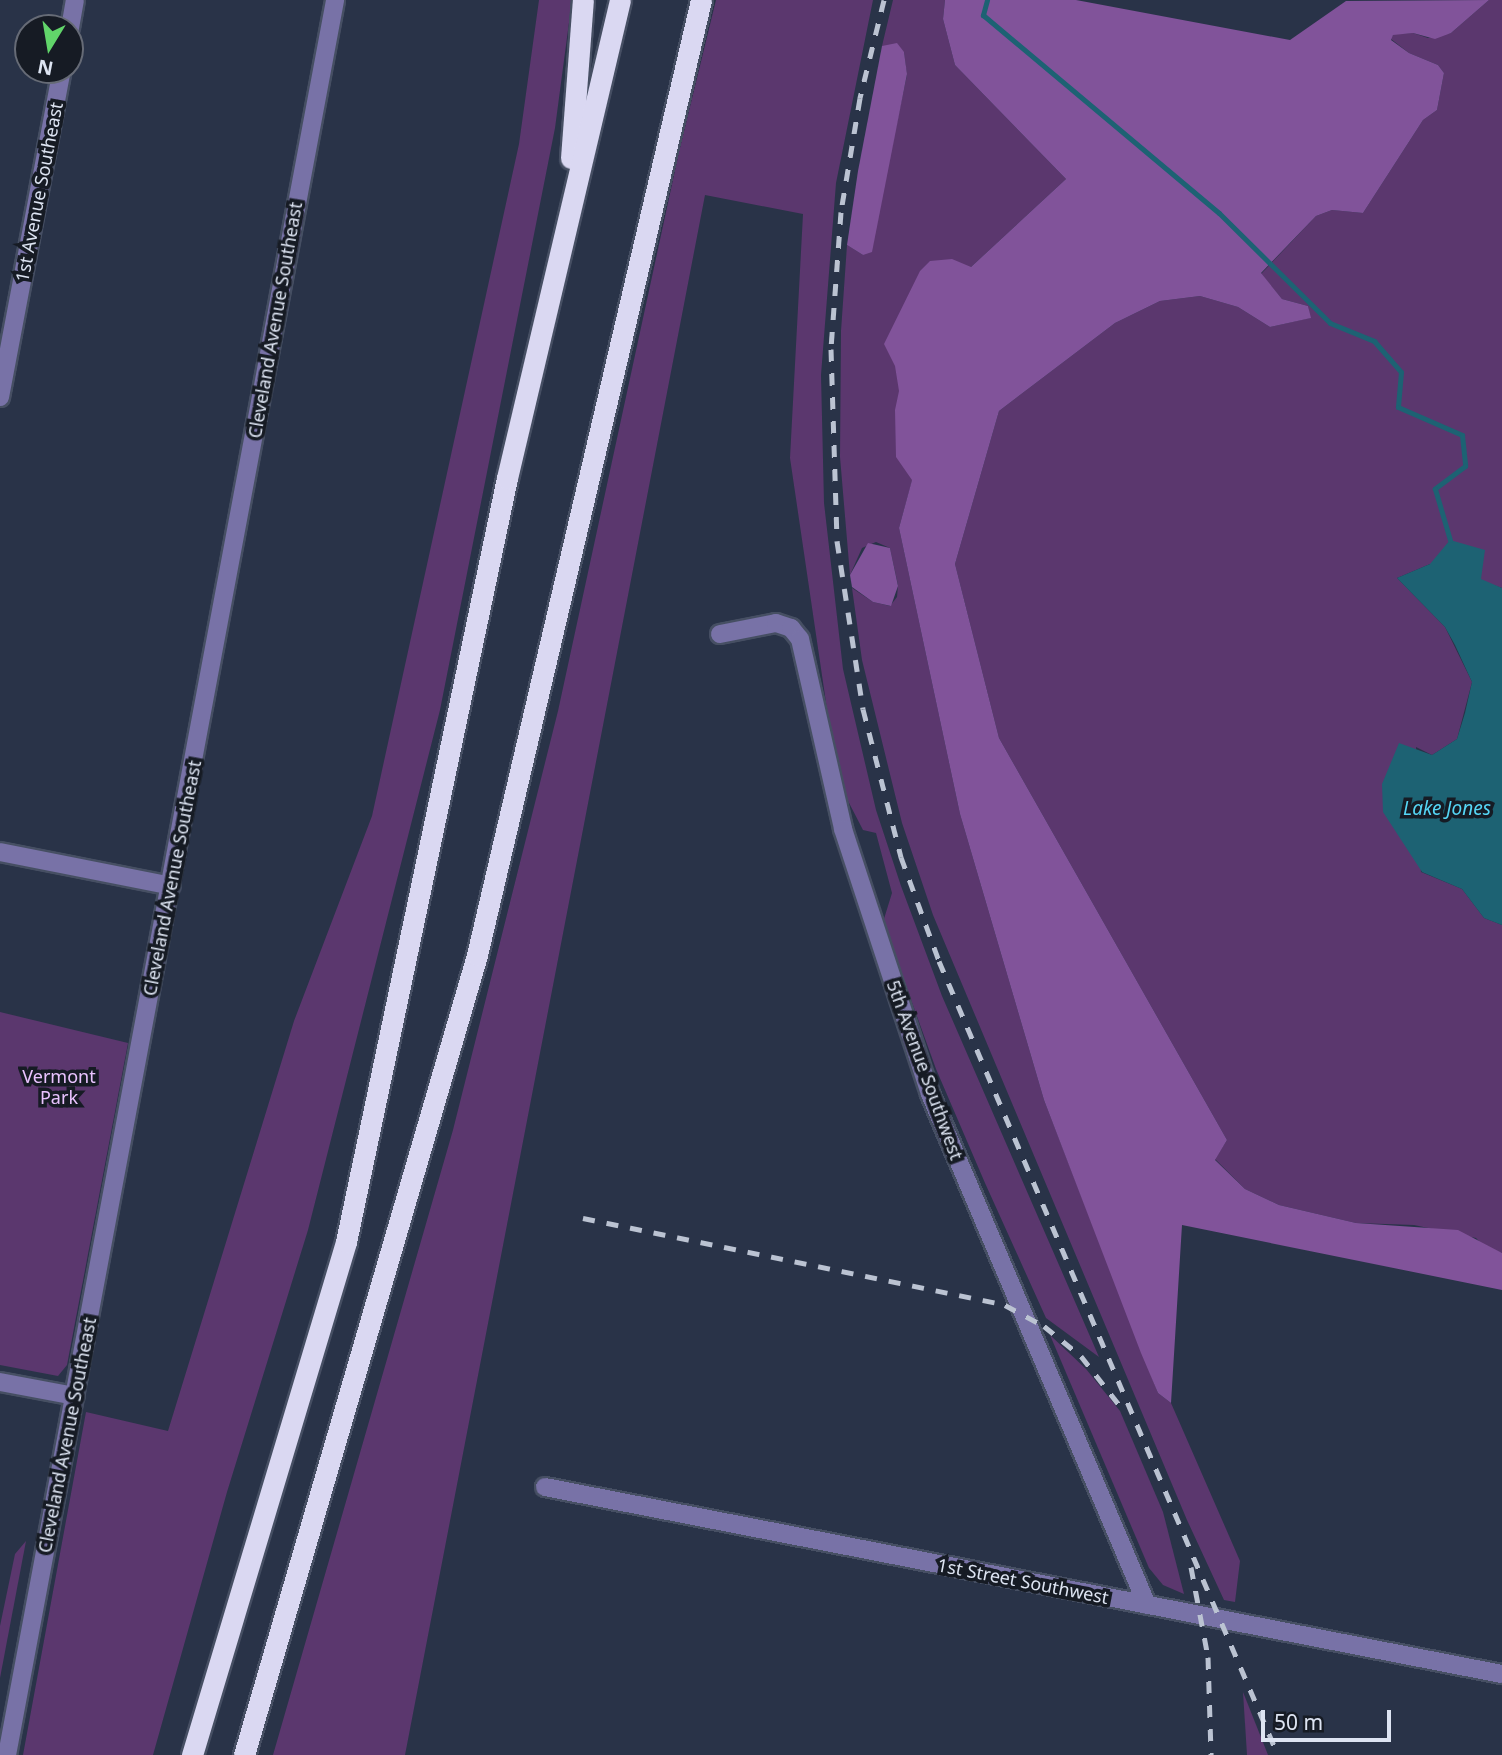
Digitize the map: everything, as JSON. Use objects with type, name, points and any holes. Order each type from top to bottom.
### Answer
[{"type":"highway","points":[[566,217],[583,0]]},
{"type":"highway","points":[[192,1755],[346,1242],[507,478],[566,217],[620,0]]},
{"type":"highway","points":[[244,1755],[477,955],[701,0]]},
{"type":"street","name":"Cleveland Avenue Southeast","points":[[7,1755],[335,0]]},
{"type":"street","name":"1st Avenue Southeast","points":[[0,397],[59,84]]},
{"type":"street","name":"5th Avenue Southwest","points":[[720,634],[776,623],[791,628],[800,639],[843,829],[930,1094],[1147,1605]]},
{"type":"street","points":[[0,852],[171,886]]},
{"type":"street","points":[[0,1382],[75,1396]]},
{"type":"street","name":"1st Street Southwest","points":[[545,1487],[1502,1674]]},
{"type":"green space","points":[[539,0],[572,0],[555,128],[440,710],[308,1230],[227,1492],[153,1755],[23,1755],[86,1412],[168,1431],[294,1021],[372,816],[519,144]]},
{"type":"green space","points":[[716,0],[873,0],[836,183],[821,375],[824,503],[843,669],[876,810],[901,886],[942,996],[1099,1357],[1046,1318],[985,1183],[936,1069],[883,922],[892,893],[876,833],[863,830],[847,799],[833,750],[790,458],[803,214],[705,195],[405,1755],[273,1755],[453,1130],[558,711],[679,152]]},
{"type":"green space","points":[[893,0],[945,0],[943,19],[955,65],[1066,179],[971,267],[899,528],[960,814],[1044,1100],[1158,1393],[1171,1403],[1240,1561],[1235,1602],[1224,1600],[1187,1520],[933,915],[902,823],[862,660],[852,588],[873,602],[890,606],[897,597],[898,585],[890,548],[876,542],[862,548],[850,575],[840,457],[841,331],[847,245],[863,255],[879,207],[907,75],[904,52],[882,46]]},
{"type":"green space","points":[[1489,0],[1502,0],[1502,588],[1430,564],[1397,578],[1445,627],[1472,682],[1457,739],[1432,755],[1416,747],[1421,872],[1462,889],[1484,918],[1502,925],[1502,1253],[1485,1248],[1476,1238],[1414,1225],[1356,1223],[1279,1205],[1245,1189],[1215,1159],[1227,1140],[999,738],[955,564],[999,411],[1115,323],[1160,301],[1200,296],[1238,307],[1270,327],[1310,318],[1308,306],[1282,299],[1261,274],[1316,216],[1332,210],[1363,213],[1423,120],[1437,110],[1444,73],[1438,65],[1409,53],[1391,39],[1393,34],[1413,33],[1428,38],[1451,33]]},
{"type":"green space","name":"Vermont Park","points":[[0,1012],[128,1043],[67,1365],[58,1376],[0,1365]]},
{"type":"green space","points":[[1050,1335],[1086,1369],[1120,1411],[1163,1512],[1184,1594],[1163,1585],[1149,1568]]},
{"type":"green space","points":[[26,1541],[0,1678],[0,1626],[15,1554]]},
{"type":"green space","points":[[1243,1692],[1268,1755],[1247,1755]]},
{"type":"shaded area","points":[[945,0],[1076,0],[1290,40],[1346,1],[1489,0],[1451,33],[1435,39],[1413,33],[1393,35],[1391,40],[1409,53],[1438,65],[1444,73],[1437,110],[1423,120],[1363,213],[1332,210],[1316,216],[1261,273],[1282,299],[1308,306],[1311,318],[1270,327],[1238,307],[1200,296],[1160,301],[1115,323],[999,411],[955,564],[999,738],[1227,1140],[1215,1160],[1245,1189],[1279,1205],[1356,1223],[1458,1230],[1502,1253],[1502,1290],[1182,1225],[1171,1403],[1158,1393],[1141,1353],[1044,1100],[960,814],[899,528],[912,480],[896,457],[895,410],[899,391],[895,366],[884,344],[920,271],[930,261],[952,259],[971,267],[1066,179],[955,65],[943,19]]},
{"type":"shaded area","points":[[897,43],[904,52],[907,74],[872,252],[863,255],[847,245],[858,171],[882,46]]},
{"type":"shaded area","points":[[868,543],[890,548],[898,586],[891,606],[873,602],[852,587],[850,575]]},
{"type":"water","name":"Lake Jones","points":[[1450,540],[1485,550],[1481,579],[1502,588],[1502,925],[1484,918],[1462,889],[1422,872],[1383,812],[1382,784],[1399,743],[1432,755],[1457,739],[1465,713],[1472,682],[1455,645],[1445,627],[1397,578],[1430,564]]},
{"type":"waterway","points":[[987,0],[983,15],[1219,213],[1330,323],[1374,341],[1401,372],[1398,407],[1462,435],[1465,466],[1435,489],[1450,540]]},
{"type":"railway","points":[[884,0],[860,98],[841,212],[831,349],[837,541],[863,709],[901,857],[939,961],[1278,1755]]},
{"type":"railway","points":[[583,1218],[1005,1305],[1044,1326],[1081,1356],[1124,1411]]},
{"type":"railway","points":[[1191,1567],[1208,1657],[1211,1755]]}]
